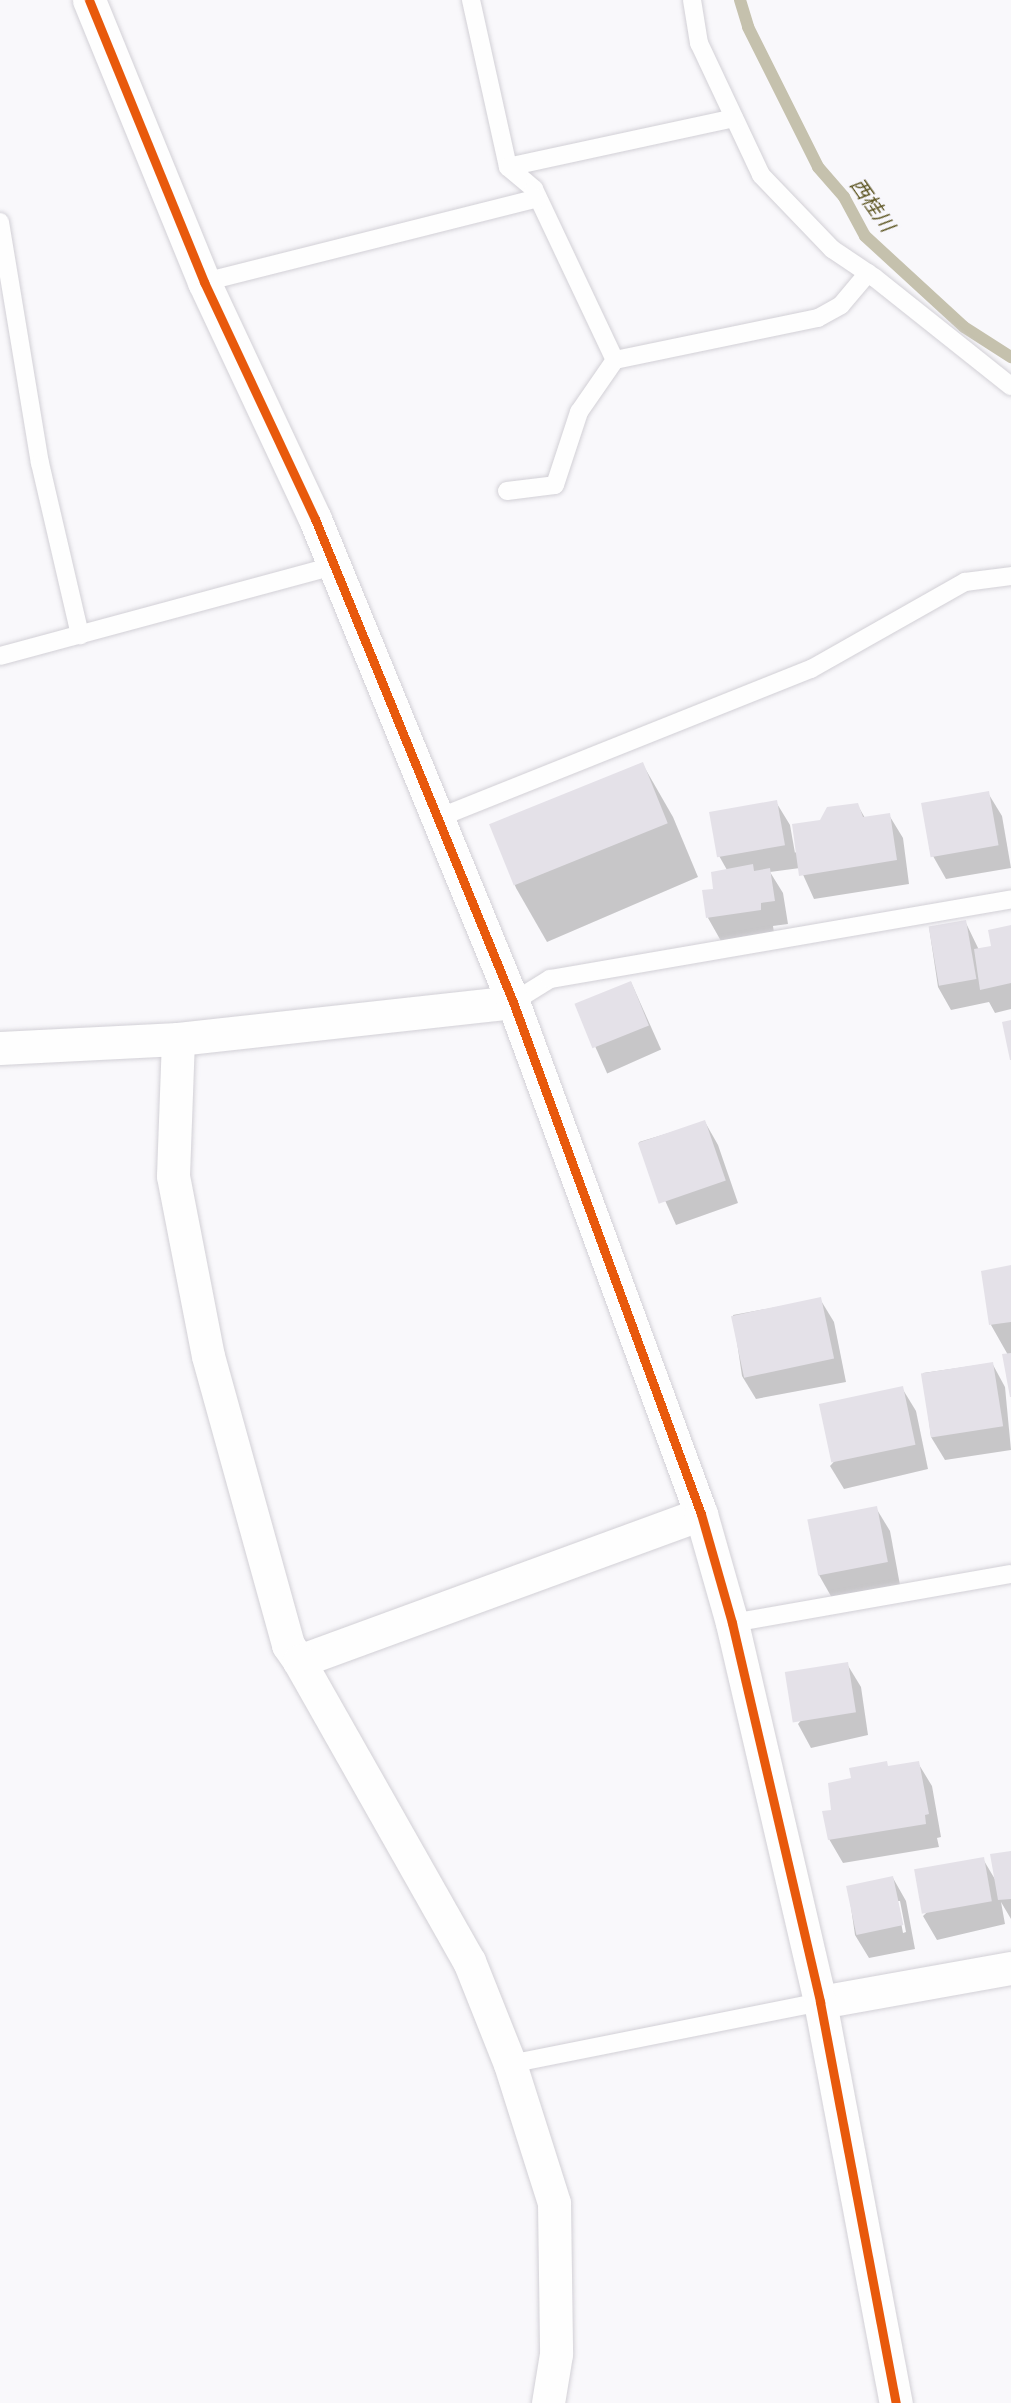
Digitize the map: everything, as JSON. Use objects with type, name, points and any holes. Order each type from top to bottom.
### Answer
[{"type":"street","points":[[89,0],[204,282],[334,566],[513,1002],[700,1514],[732,1623],[820,2002],[896,2403]]},
{"type":"street","points":[[0,1048],[178,1039],[513,1002]]},
{"type":"street","points":[[178,1039],[175,1187],[208,1356],[288,1645],[469,1960],[510,2064],[554,2203],[556,2354],[548,2403]]},
{"type":"street","points":[[299,1661],[700,1514]]},
{"type":"street","points":[[820,2002],[1011,1968]]},
{"type":"lane","points":[[471,0],[508,167],[538,198],[615,360]]},
{"type":"lane","points":[[692,0],[699,42],[761,175],[832,249],[868,273],[1011,386]]},
{"type":"lane","points":[[508,167],[734,118]]},
{"type":"lane","points":[[204,282],[538,198]]},
{"type":"lane","points":[[0,222],[40,464],[80,635]]},
{"type":"lane","points":[[507,491],[555,485],[579,412],[615,360],[818,318],[841,305],[868,273]]},
{"type":"lane","points":[[0,656],[334,566]]},
{"type":"lane","points":[[438,818],[811,669],[965,582],[1011,576]]},
{"type":"lane","points":[[513,1002],[550,979],[1011,898]]},
{"type":"lane","points":[[732,1623],[1011,1574]]},
{"type":"lane","points":[[510,2064],[820,2002]]},
{"type":"building","points":[[643,762],[668,823],[514,885],[489,824]]},
{"type":"building","points":[[989,791],[999,845],[931,857],[921,803]]},
{"type":"building","points":[[777,800],[785,845],[717,857],[709,812]]},
{"type":"building","points":[[858,803],[863,817],[890,813],[897,860],[799,876],[792,824],[820,820],[827,807]]},
{"type":"building","points":[[753,864],[754,871],[770,868],[775,901],[761,903],[761,910],[706,918],[702,890],[713,889],[711,872]]},
{"type":"building","points":[[966,920],[976,979],[939,986],[929,927]]},
{"type":"building","points":[[1011,925],[1011,983],[980,990],[974,949],[991,946],[988,930]]},
{"type":"building","points":[[631,981],[649,1026],[592,1048],[574,1004]]},
{"type":"building","points":[[1011,1020],[1011,1060],[1010,1060],[1002,1022]]},
{"type":"building","points":[[705,1120],[726,1181],[659,1204],[638,1143]]},
{"type":"building","points":[[1011,1265],[1011,1322],[989,1325],[981,1271]]},
{"type":"building","points":[[821,1297],[834,1359],[744,1378],[731,1316]]},
{"type":"building","points":[[1011,1353],[1011,1397],[1010,1397],[1002,1354]]},
{"type":"building","points":[[993,1362],[1003,1426],[931,1438],[921,1373]]},
{"type":"building","points":[[903,1386],[915,1445],[831,1463],[819,1404]]},
{"type":"building","points":[[877,1506],[888,1562],[818,1576],[807,1520]]},
{"type":"building","points":[[848,1662],[856,1712],[793,1722],[785,1672]]},
{"type":"building","points":[[887,1761],[888,1766],[919,1761],[929,1814],[925,1815],[926,1824],[828,1840],[822,1811],[831,1810],[828,1783],[851,1778],[849,1768]]},
{"type":"building","points":[[1011,1851],[1011,1899],[998,1900],[990,1854]]},
{"type":"building","points":[[984,1857],[992,1901],[922,1914],[914,1869]]},
{"type":"building","points":[[893,1876],[903,1925],[856,1935],[846,1886]]},
{"type":"waterway","name":"西桂川","points":[[740,0],[748,27],[818,167],[844,197],[865,236],[964,327],[1011,357]]},
{"type":"cycle path","points":[[89,0],[204,282],[315,519],[513,1002],[701,1514],[732,1623],[820,2002],[896,2403]]}]
